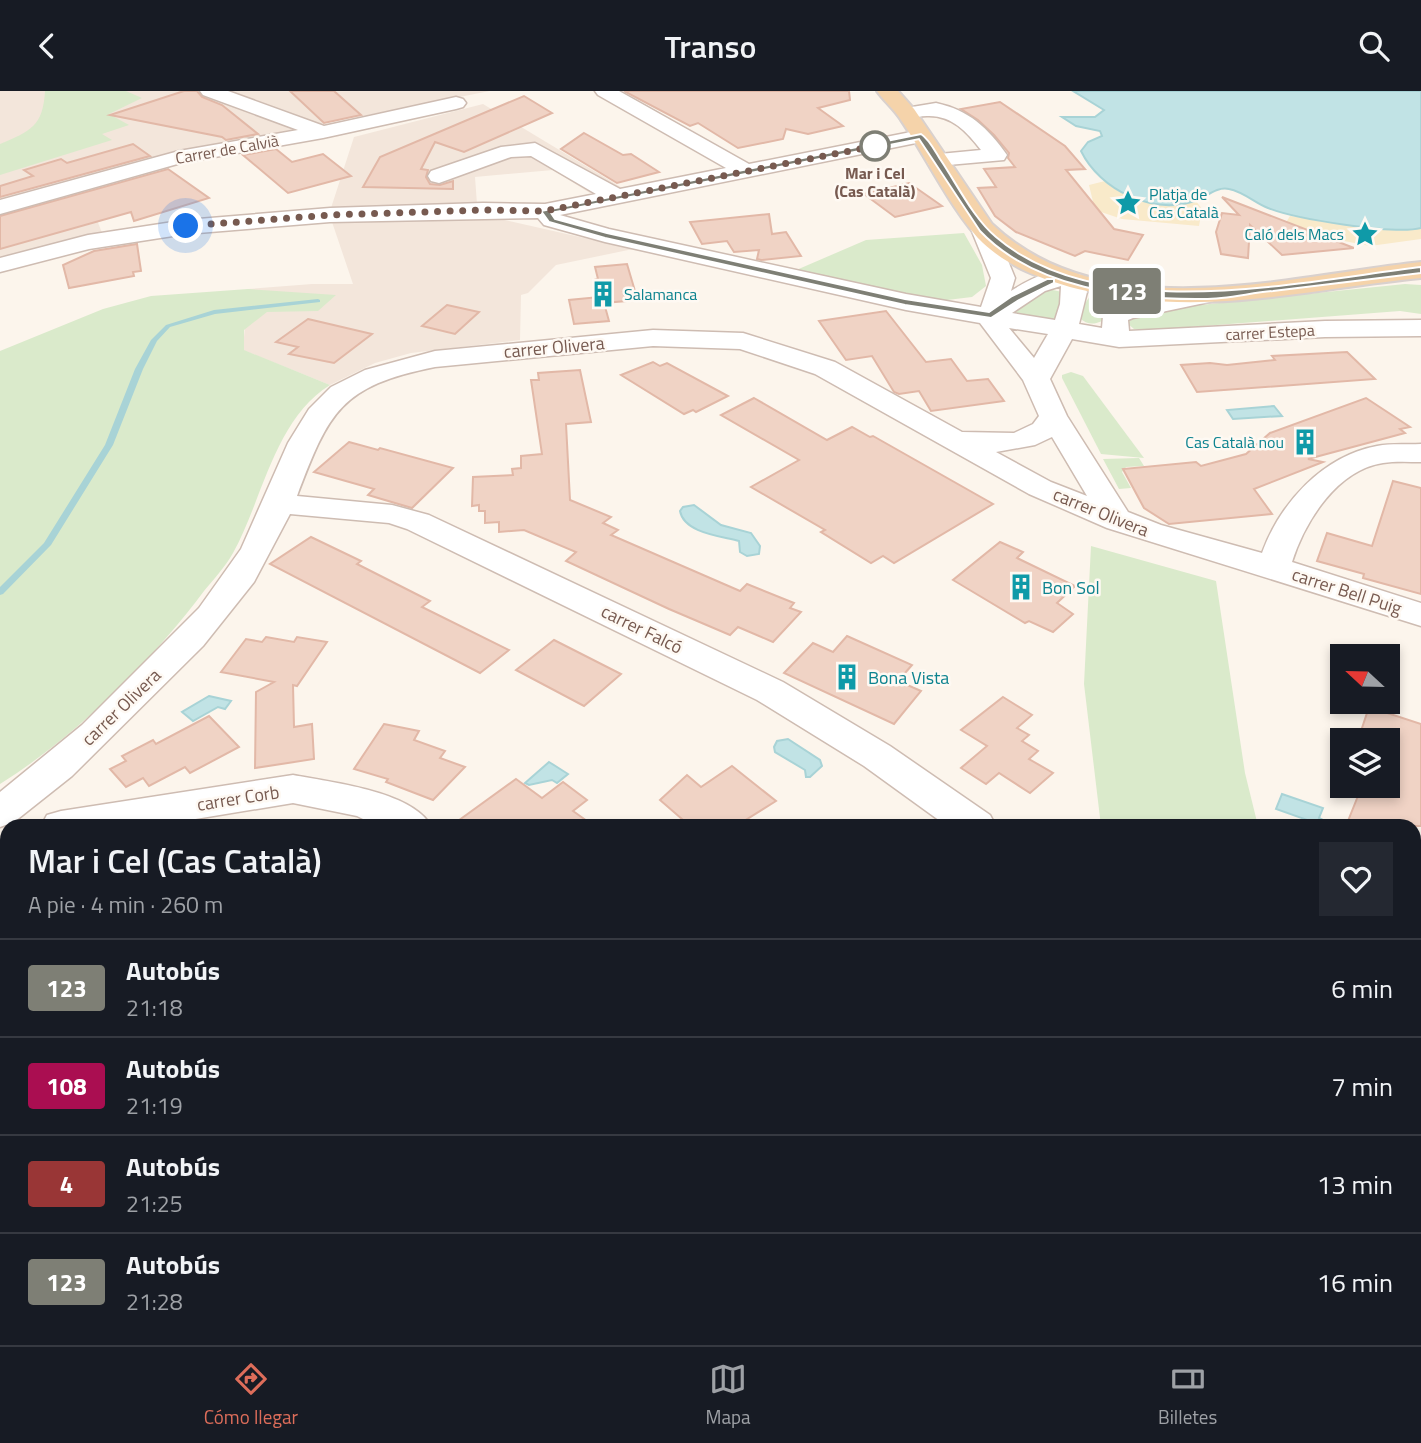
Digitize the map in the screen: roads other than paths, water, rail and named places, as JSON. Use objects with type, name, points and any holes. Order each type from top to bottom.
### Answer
[{"type":"main road","points":[[887,91],[907,113],[983,229],[1006,250],[1033,265],[1067,278],[1133,292],[1205,296],[1421,270]]},
{"type":"street","points":[[210,91],[323,132]]},
{"type":"street","points":[[605,91],[748,172]]},
{"type":"street","name":"Carrer de Calvià","points":[[0,207],[179,157],[323,132],[456,103]]},
{"type":"street","points":[[907,113],[919,110],[954,112],[976,129],[996,155],[937,159]]},
{"type":"street","points":[[0,265],[88,242],[186,226],[380,213],[545,211],[921,137]]},
{"type":"street","points":[[439,176],[508,151],[535,149],[615,196]]},
{"type":"street","name":"carrer Estepa","points":[[545,211],[552,220],[605,235],[905,302],[1062,333],[1119,339],[1325,329],[1421,328]]},
{"type":"street","points":[[983,229],[1003,278],[992,319]]},
{"type":"street","points":[[992,319],[1036,286],[1067,278],[1077,293],[1062,333],[1036,379]]},
{"type":"street","points":[[1119,339],[1114,321],[1116,316],[1125,311],[1175,304],[1205,296]]},
{"type":"street","points":[[992,319],[1036,379],[1053,416],[1118,521]]},
{"type":"street","name":"carrer Olivera","points":[[0,812],[55,772],[174,656],[230,593],[257,549],[310,429],[321,412],[341,393],[369,378],[405,365],[500,352],[653,338],[743,341],[825,367],[1040,488],[1150,533],[1274,567]]},
{"type":"street","points":[[953,440],[990,444],[1018,440],[1043,430],[1053,416]]},
{"type":"street","points":[[1274,567],[1281,542],[1314,491],[1339,473],[1373,456],[1421,453]]},
{"type":"street","name":"carrer Falcó","points":[[278,504],[392,514],[418,522],[771,691],[877,755],[966,819]]},
{"type":"street","name":"carrer Bell Puig","points":[[1274,567],[1421,615]]},
{"type":"street","name":"carrer Corb","points":[[105,819],[293,789],[366,803],[397,819]]},
{"type":"water","points":[[1073,91],[1421,91],[1421,228],[1368,228],[1300,217],[1268,208],[1225,188],[1195,201],[1179,204],[1162,205],[1129,196],[1101,177],[1081,151],[1088,142],[1102,136],[1100,131],[1076,126],[1062,117],[1095,117],[1104,110]]},
{"type":"water","points":[[1274,406],[1282,416],[1233,419],[1227,410]]},
{"type":"water","points":[[694,505],[721,525],[751,533],[760,546],[759,554],[747,556],[740,552],[739,541],[704,532],[688,524],[680,511],[683,507]]},
{"type":"water","points":[[209,696],[231,701],[225,709],[218,707],[193,721],[182,712]]},
{"type":"water","points":[[788,739],[820,760],[822,766],[810,777],[806,777],[805,770],[775,752],[777,741]]},
{"type":"water","points":[[549,762],[568,774],[557,783],[552,780],[529,785],[525,783]]},
{"type":"water","points":[[1282,794],[1323,808],[1319,818],[1321,819],[1304,819],[1276,809]]},
{"type":"waterway","points":[[0,592],[47,545],[109,445],[139,369],[154,340],[168,326],[214,312],[318,301]]},
{"type":"place","name":"Mar i Cel (Cas Català)","points":[[875,146]]},
{"type":"place","name":"Platja de Cas Català","points":[[1128,203]]},
{"type":"place","name":"Caló dels Macs","points":[[1365,234]]},
{"type":"place","name":"Salamanca","points":[[603,294]]},
{"type":"place","name":"Cas Català nou","points":[[1305,442]]},
{"type":"place","name":"Bon Sol","points":[[1021,587]]},
{"type":"place","name":"Bona Vista","points":[[847,677]]}]
